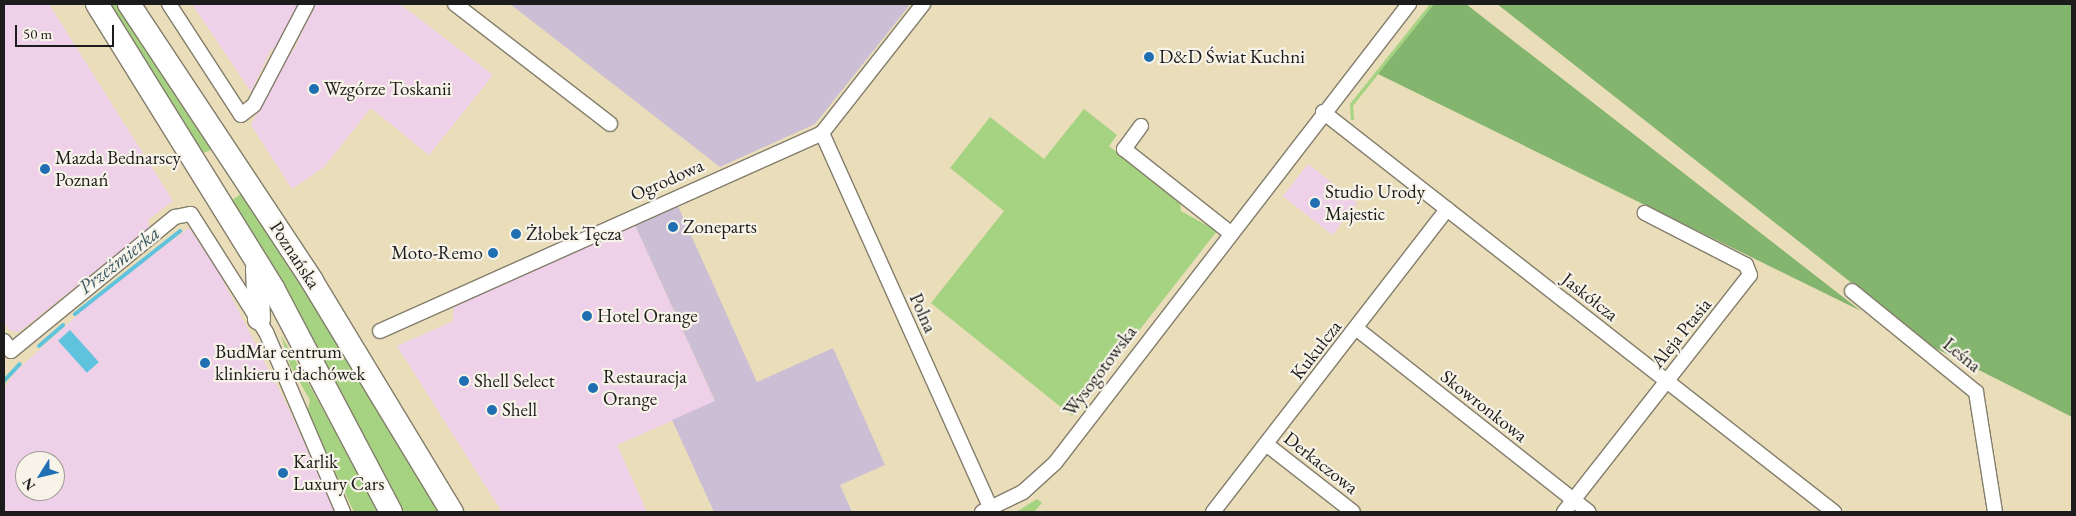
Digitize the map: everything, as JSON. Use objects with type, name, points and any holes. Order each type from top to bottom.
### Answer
[{"type":"main road","name":"Poznańska","points":[[128,4],[312,281],[452,512]]},
{"type":"main road","name":"Poznańska","points":[[98,6],[250,249],[324,379],[390,512]]},
{"type":"main road","points":[[250,249],[259,280],[259,319]]},
{"type":"street","points":[[169,4],[241,115],[254,105],[307,4]]},
{"type":"street","points":[[455,4],[610,124]]},
{"type":"street","name":"Ogrodowa","points":[[380,331],[822,133],[922,4]]},
{"type":"street","name":"Wysogotowska","points":[[988,511],[1029,487],[1054,463],[1229,232],[1409,4]]},
{"type":"street","name":"Jaskółcza","points":[[1323,112],[1834,512]]},
{"type":"street","points":[[1142,126],[1124,149],[1229,232]]},
{"type":"street","name":"Polna","points":[[822,133],[988,511]]},
{"type":"street","name":"Kukułcza","points":[[1213,512],[1357,329],[1448,209]]},
{"type":"street","points":[[7,346],[175,217],[187,212],[199,223],[259,319],[343,512]]},
{"type":"street","name":"Aleja Ptasia","points":[[1564,512],[1667,381],[1750,271],[1645,213]]},
{"type":"street","name":"Leśna","points":[[1852,291],[1976,392],[1995,512]]},
{"type":"street","name":"Skowronkowa","points":[[1357,329],[1589,512]]},
{"type":"street","name":"Derkaczowa","points":[[1266,444],[1353,512]]},
{"type":"shaded area","points":[[4,4],[49,4],[173,201],[149,219],[148,229],[19,332],[10,331],[4,322]]},
{"type":"shaded area","points":[[192,4],[298,4],[278,49],[271,49],[251,92]]},
{"type":"shaded area","points":[[314,4],[400,4],[493,75],[429,155],[371,108],[324,167],[292,189],[251,125],[276,74],[295,48]]},
{"type":"shaded area","points":[[510,4],[906,4],[909,6],[815,124],[720,167]]},
{"type":"shaded area","points":[[1308,164],[1358,203],[1332,235],[1283,196]]},
{"type":"shaded area","points":[[678,206],[757,382],[833,348],[885,465],[840,485],[852,512],[714,512],[672,420],[715,401],[635,225]]},
{"type":"shaded area","points":[[635,225],[715,402],[617,445],[647,512],[502,512],[397,346],[453,321],[454,306]]},
{"type":"shaded area","points":[[189,228],[218,271],[289,409],[335,512],[4,512],[4,389],[15,372],[106,289]]},
{"type":"green space","points":[[105,4],[120,4],[213,147],[209,151],[200,154]]},
{"type":"green space","points":[[1430,4],[1434,4],[1353,106],[1354,120],[1351,120],[1350,104]]},
{"type":"green space","points":[[1434,4],[1466,4],[1861,311],[1378,74]]},
{"type":"green space","points":[[1497,4],[2072,4],[2072,417],[1933,347]]},
{"type":"green space","points":[[1084,109],[1117,135],[1109,146],[1180,202],[1181,211],[1217,231],[1072,416],[931,303],[1004,211],[950,168],[990,117],[1044,159]]},
{"type":"green space","points":[[245,191],[440,512],[403,512],[229,202]]},
{"type":"green space","points":[[281,335],[378,512],[354,512],[307,413],[310,400],[290,365]]},
{"type":"green space","points":[[1037,499],[1042,503],[1034,512],[1016,512]]},
{"type":"water","points":[[70,330],[99,362],[87,373],[58,341]]},
{"type":"waterway","name":"Przeźmierka","points":[[75,314],[180,231]]},
{"type":"waterway","name":"Przeźmierka","points":[[39,346],[63,325]]},
{"type":"waterway","name":"Przeźmierka","points":[[4,381],[20,364]]},
{"type":"place","name":"D&D Świat Kuchni","points":[[1149,57]]},
{"type":"place","name":"Wzgórze Toskanii","points":[[314,89]]},
{"type":"place","name":"Mazda Bednarscy Poznań","points":[[45,169]]},
{"type":"place","name":"Studio Urody Majestic","points":[[1315,203]]},
{"type":"place","name":"Zoneparts","points":[[673,227]]},
{"type":"place","name":"Żłobek Tęcza","points":[[516,234]]},
{"type":"place","name":"Moto-Remo","points":[[493,253]]},
{"type":"place","name":"Hotel Orange","points":[[587,316]]},
{"type":"place","name":"BudMar centrum klinkieru i dachówek","points":[[205,363]]},
{"type":"place","name":"Shell Select","points":[[464,381]]},
{"type":"place","name":"Restauracja Orange","points":[[593,388]]},
{"type":"place","name":"Shell","points":[[492,410]]},
{"type":"place","name":"Karlik Luxury Cars","points":[[283,473]]}]
